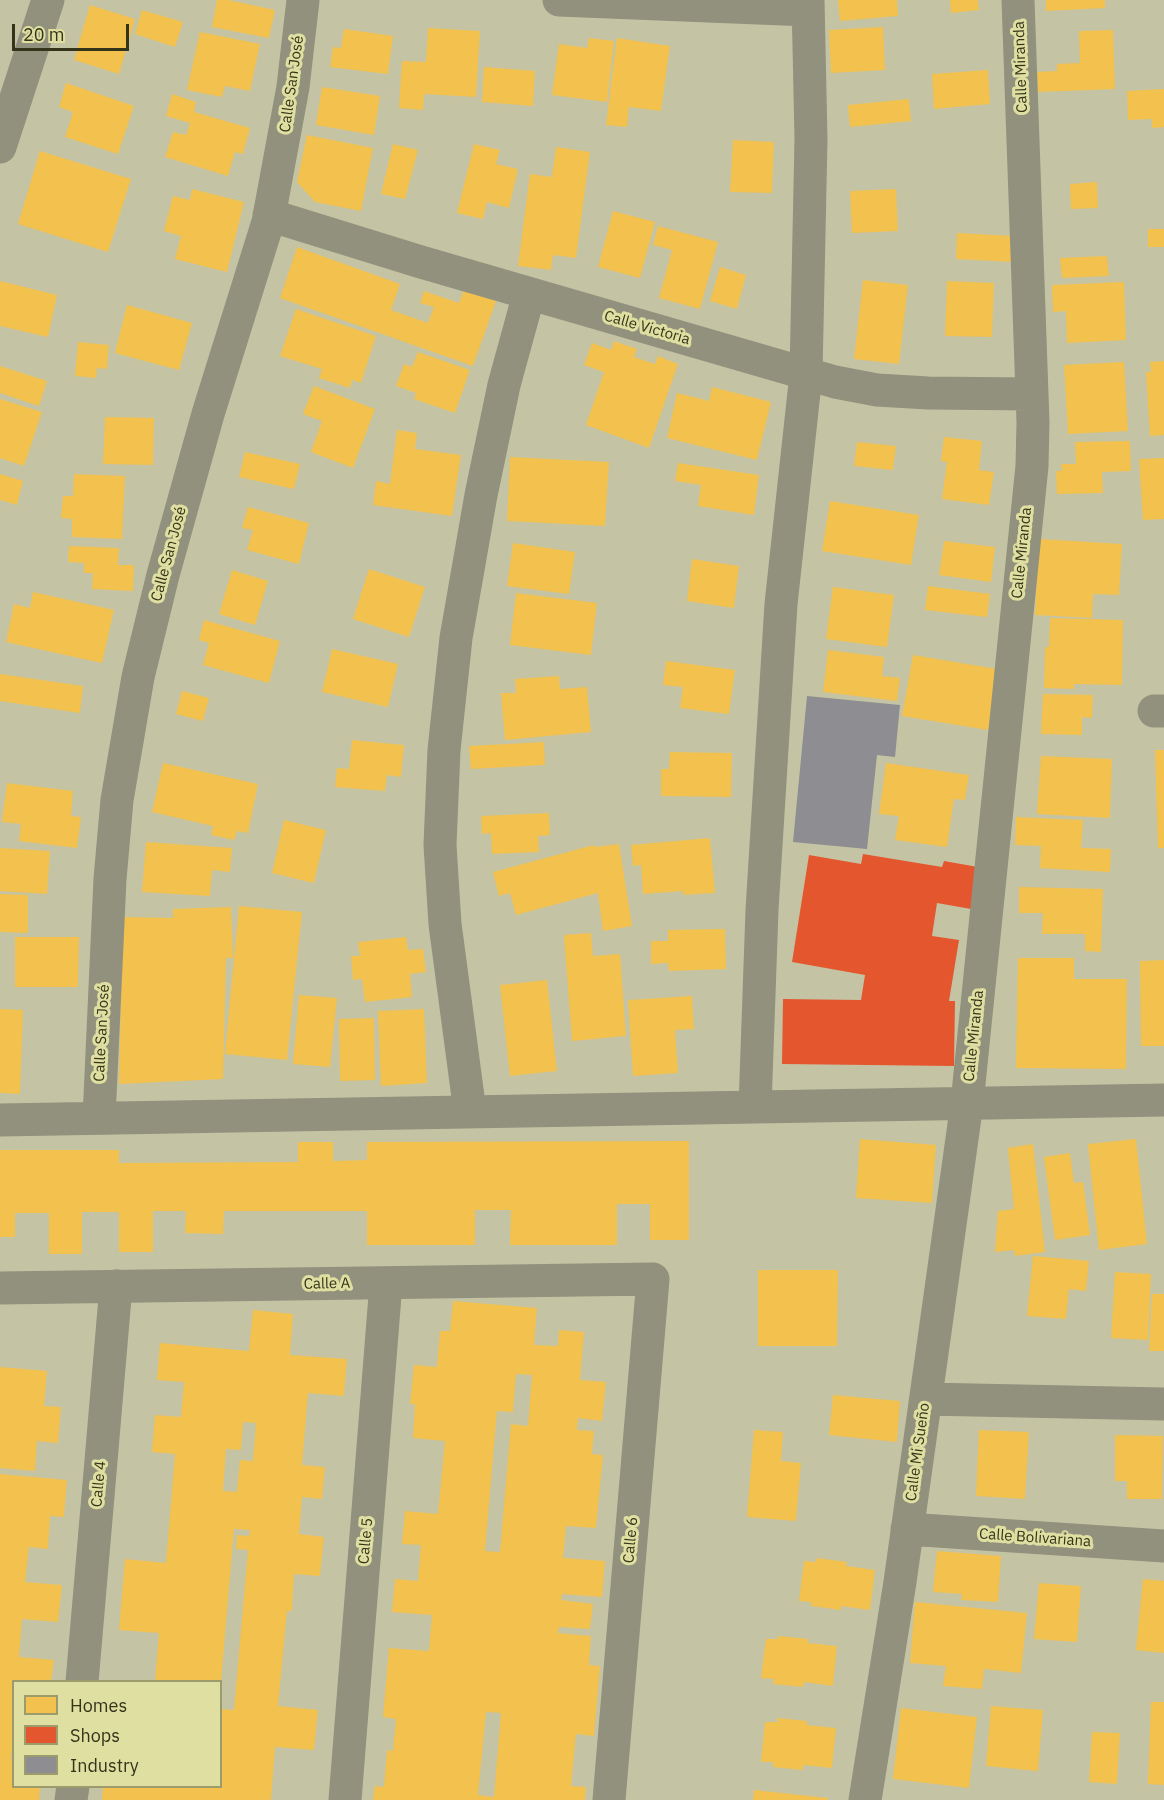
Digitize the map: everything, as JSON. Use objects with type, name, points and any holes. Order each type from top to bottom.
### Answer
[{"type":"street","points":[[0,147],[48,0]]},
{"type":"street","name":"Calle San José","points":[[99,1118],[112,856],[117,800],[138,677],[163,575],[208,414],[269,215],[293,87],[303,0]]},
{"type":"street","points":[[559,0],[808,5],[811,140],[806,374],[781,604],[762,910],[755,1107]]},
{"type":"street","name":"Calle Miranda","points":[[967,1103],[1032,466],[1032,394],[1018,0]]},
{"type":"street","name":"Calle Victoria","points":[[269,215],[529,294],[835,382],[877,390],[1032,394]]},
{"type":"street","points":[[470,1112],[445,924],[440,845],[444,750],[456,638],[481,495],[504,385],[529,294]]},
{"type":"street","points":[[0,1120],[1164,1100]]},
{"type":"street","name":"Calle Mi Sueño","points":[[868,1800],[967,1103]]},
{"type":"street","name":"Calle A","points":[[0,1288],[653,1279]]},
{"type":"street","name":"Calle 6","points":[[609,1800],[653,1279]]},
{"type":"street","name":"Calle 5","points":[[345,1800],[386,1283]]},
{"type":"street","name":"Calle 4","points":[[82,1680],[116,1286]]},
{"type":"street","points":[[926,1399],[1164,1404]]},
{"type":"street","name":"Calle Bolivariana","points":[[907,1529],[1164,1546]]},
{"type":"building: Homes","points":[[217,0],[228,0],[275,10],[269,38],[212,27]]},
{"type":"building: Homes","points":[[838,0],[897,0],[898,16],[840,21]]},
{"type":"building: Homes","points":[[950,0],[978,0],[979,10],[951,13]]},
{"type":"building: Homes","points":[[1046,0],[1105,0],[1105,8],[1046,11]]},
{"type":"building: Homes","points":[[90,5],[135,19],[119,74],[74,60]]},
{"type":"building: Homes","points":[[142,10],[183,22],[175,47],[135,34]]},
{"type":"building: Homes","points":[[883,27],[885,70],[831,73],[829,30]]},
{"type":"building: Homes","points":[[428,28],[480,31],[476,97],[424,94],[423,110],[399,108],[402,61],[426,62]]},
{"type":"building: Homes","points":[[344,29],[393,36],[388,74],[330,67],[333,47],[341,48]]},
{"type":"building: Homes","points":[[1113,30],[1115,89],[1038,92],[1037,72],[1057,71],[1057,64],[1080,63],[1079,31]]},
{"type":"building: Homes","points":[[200,32],[260,44],[250,91],[225,86],[222,97],[187,90]]},
{"type":"building: Homes","points":[[589,38],[614,41],[607,102],[552,95],[559,44],[587,48]]},
{"type":"building: Homes","points":[[617,38],[670,46],[661,111],[629,107],[627,127],[606,125]]},
{"type":"building: Homes","points":[[484,67],[535,71],[533,106],[482,102]]},
{"type":"building: Homes","points":[[988,70],[990,104],[934,109],[932,74]]},
{"type":"building: Homes","points":[[66,83],[134,106],[118,154],[65,137],[73,112],[59,107]]},
{"type":"building: Homes","points":[[322,87],[380,96],[374,135],[316,125]]},
{"type":"building: Homes","points":[[1164,89],[1164,127],[1152,128],[1152,119],[1128,120],[1127,91]]},
{"type":"building: Homes","points":[[172,94],[196,102],[194,112],[250,128],[243,154],[235,152],[228,176],[165,157],[173,132],[186,135],[190,123],[166,116]]},
{"type":"building: Homes","points":[[909,99],[911,121],[850,127],[848,105]]},
{"type":"building: Homes","points":[[307,135],[373,148],[361,211],[315,202],[297,182]]},
{"type":"building: Homes","points":[[733,140],[774,142],[772,193],[730,192]]},
{"type":"building: Homes","points":[[393,144],[418,150],[405,199],[381,194]]},
{"type":"building: Homes","points":[[474,144],[500,150],[496,164],[518,169],[509,208],[487,202],[483,219],[457,213]]},
{"type":"building: Homes","points":[[556,147],[590,152],[576,258],[553,255],[551,270],[518,266],[530,174],[552,177]]},
{"type":"building: Homes","points":[[40,151],[131,179],[108,252],[18,224]]},
{"type":"building: Homes","points":[[1097,182],[1098,208],[1071,209],[1070,184]]},
{"type":"building: Homes","points":[[192,189],[244,202],[227,272],[175,259],[181,236],[164,231],[173,196],[190,200]]},
{"type":"building: Homes","points":[[896,189],[898,231],[852,233],[850,191]]},
{"type":"building: Homes","points":[[613,211],[655,222],[640,278],[598,267]]},
{"type":"building: Homes","points":[[658,226],[718,242],[700,309],[659,298],[672,250],[653,245]]},
{"type":"building: Homes","points":[[1148,229],[1164,229],[1164,247],[1148,247]]},
{"type":"building: Homes","points":[[957,233],[1014,236],[1013,262],[956,259]]},
{"type":"building: Homes","points":[[297,247],[400,284],[391,310],[428,323],[434,307],[420,303],[424,291],[459,303],[464,290],[496,301],[473,366],[280,298]]},
{"type":"building: Homes","points":[[1107,256],[1109,276],[1062,278],[1060,258]]},
{"type":"building: Homes","points":[[720,267],[746,275],[737,309],[710,301]]},
{"type":"building: Homes","points":[[863,280],[908,285],[899,364],[854,359]]},
{"type":"building: Homes","points":[[0,281],[57,295],[48,337],[0,326]]},
{"type":"building: Homes","points":[[947,281],[994,283],[992,337],[945,336]]},
{"type":"building: Homes","points":[[1124,282],[1126,340],[1067,343],[1066,311],[1053,312],[1052,285]]},
{"type":"building: Homes","points":[[127,305],[192,323],[179,370],[115,353]]},
{"type":"building: Homes","points":[[296,309],[376,336],[361,383],[352,380],[350,388],[319,378],[322,369],[280,356]]},
{"type":"building: Homes","points":[[614,341],[637,349],[634,357],[655,364],[658,356],[678,364],[649,448],[586,425],[604,372],[584,365],[592,343],[611,350]]},
{"type":"building: Homes","points":[[78,342],[109,345],[107,369],[97,368],[96,378],[75,376]]},
{"type":"building: Homes","points":[[418,352],[470,370],[455,413],[414,399],[416,393],[396,386],[404,364],[412,367]]},
{"type":"building: Homes","points":[[1164,361],[1164,435],[1150,436],[1146,372],[1151,372],[1150,362]]},
{"type":"building: Homes","points":[[1124,362],[1128,431],[1068,434],[1064,365]]},
{"type":"building: Homes","points":[[0,366],[47,381],[39,406],[0,393]]},
{"type":"building: Homes","points":[[314,386],[375,409],[353,468],[311,452],[322,421],[303,414]]},
{"type":"building: Homes","points":[[712,387],[771,402],[757,460],[667,438],[677,393],[709,401]]},
{"type":"building: Homes","points":[[0,399],[42,412],[24,466],[0,458]]},
{"type":"building: Homes","points":[[105,417],[154,418],[153,465],[103,464]]},
{"type":"building: Homes","points":[[397,430],[417,433],[415,449],[461,455],[452,516],[373,505],[376,481],[390,484]]},
{"type":"building: Homes","points":[[944,437],[982,441],[979,470],[994,472],[989,505],[942,499],[947,462],[941,461]]},
{"type":"building: Homes","points":[[1130,441],[1131,471],[1102,472],[1103,493],[1057,494],[1056,471],[1062,471],[1061,464],[1076,464],[1075,442]]},
{"type":"building: Homes","points":[[857,442],[896,446],[893,470],[854,466]]},
{"type":"building: Homes","points":[[245,452],[300,464],[294,489],[239,477]]},
{"type":"building: Homes","points":[[510,457],[609,462],[605,526],[507,521]]},
{"type":"building: Homes","points":[[1164,458],[1164,519],[1143,520],[1139,459]]},
{"type":"building: Homes","points":[[678,463],[759,475],[754,515],[698,506],[701,485],[675,481]]},
{"type":"building: Homes","points":[[0,474],[23,481],[17,505],[0,500]]},
{"type":"building: Homes","points":[[74,474],[125,476],[122,539],[72,537],[72,519],[61,518],[63,496],[73,496]]},
{"type":"building: Homes","points":[[830,501],[919,515],[911,565],[822,551]]},
{"type":"building: Homes","points":[[248,507],[309,523],[299,564],[247,550],[253,530],[242,528]]},
{"type":"building: Homes","points":[[1039,539],[1122,544],[1119,595],[1093,594],[1092,618],[1035,615]]},
{"type":"building: Homes","points":[[944,541],[995,547],[991,582],[939,575]]},
{"type":"building: Homes","points":[[513,543],[575,552],[569,594],[507,586]]},
{"type":"building: Homes","points":[[69,546],[119,548],[118,565],[134,565],[133,591],[92,589],[93,573],[84,573],[84,563],[68,562]]},
{"type":"building: Homes","points":[[692,559],[739,566],[734,608],[687,601]]},
{"type":"building: Homes","points":[[369,569],[425,587],[409,637],[353,619]]},
{"type":"building: Homes","points":[[232,570],[268,581],[255,625],[219,614]]},
{"type":"building: Homes","points":[[928,586],[990,594],[987,617],[925,610]]},
{"type":"building: Homes","points":[[833,587],[894,595],[887,647],[826,639]]},
{"type":"building: Homes","points":[[33,592],[114,610],[102,663],[6,642],[14,604],[30,608]]},
{"type":"building: Homes","points":[[516,593],[597,603],[591,655],[510,645]]},
{"type":"building: Homes","points":[[1050,618],[1123,620],[1122,685],[1074,684],[1074,689],[1044,688],[1045,647],[1049,647]]},
{"type":"building: Homes","points":[[204,620],[280,641],[269,683],[203,665],[209,643],[199,640]]},
{"type":"building: Homes","points":[[332,649],[398,664],[388,707],[322,692]]},
{"type":"building: Homes","points":[[828,650],[884,657],[882,676],[900,678],[897,701],[823,692]]},
{"type":"building: Homes","points":[[913,655],[997,669],[988,730],[902,716]]},
{"type":"building: Homes","points":[[666,661],[735,670],[729,714],[680,708],[683,687],[663,685]]},
{"type":"building: Homes","points":[[0,674],[83,686],[80,713],[0,701]]},
{"type":"building: Homes","points":[[559,676],[560,689],[587,687],[591,732],[505,740],[501,693],[516,693],[515,679]]},
{"type":"building: Homes","points":[[182,691],[209,698],[203,721],[176,714]]},
{"type":"building: Homes","points":[[1043,694],[1093,695],[1092,718],[1082,717],[1082,735],[1041,734]]},
{"type":"building: Homes","points":[[352,740],[404,745],[401,777],[387,775],[385,791],[335,787],[337,768],[349,769]]},
{"type":"building: Homes","points":[[544,742],[545,765],[471,769],[469,746]]},
{"type":"building: Homes","points":[[1155,750],[1164,750],[1164,848],[1158,848]]},
{"type":"building: Homes","points":[[670,752],[732,753],[731,797],[661,796],[661,769],[669,769]]},
{"type":"building: Homes","points":[[1041,756],[1112,759],[1110,818],[1037,814]]},
{"type":"building: Homes","points":[[163,763],[258,784],[248,833],[237,831],[234,840],[211,835],[213,826],[152,812]]},
{"type":"building: Homes","points":[[886,763],[969,775],[965,800],[954,799],[947,847],[895,840],[899,816],[879,814]]},
{"type":"building: Homes","points":[[7,783],[73,791],[71,816],[81,817],[77,848],[19,841],[21,824],[2,822]]},
{"type":"building: Homes","points":[[549,813],[550,835],[538,836],[539,852],[492,854],[491,833],[482,834],[481,816]]},
{"type":"building: Homes","points":[[1016,817],[1083,820],[1081,848],[1111,849],[1110,872],[1040,868],[1041,846],[1015,845]]},
{"type":"building: Homes","points":[[284,820],[326,830],[314,883],[272,873]]},
{"type":"building: Homes","points":[[710,838],[715,893],[683,895],[683,891],[643,894],[641,865],[633,866],[631,845]]},
{"type":"building: Homes","points":[[146,842],[232,848],[230,872],[212,870],[210,896],[142,892]]},
{"type":"building: Homes","points":[[619,844],[632,926],[603,931],[598,893],[516,915],[510,893],[499,896],[493,872],[594,845],[594,847]]},
{"type":"building: Homes","points":[[0,848],[50,851],[47,894],[0,891]]},
{"type":"building: Homes","points":[[1019,887],[1103,889],[1101,952],[1085,951],[1085,934],[1042,934],[1043,913],[1019,913]]},
{"type":"building: Homes","points":[[0,894],[28,895],[28,933],[0,932]]},
{"type":"building: Homes","points":[[239,906],[302,912],[287,1060],[225,1054]]},
{"type":"building: Homes","points":[[231,907],[233,958],[226,958],[223,1079],[119,1084],[123,917],[173,918],[173,909]]},
{"type":"building: Homes","points":[[725,929],[726,969],[669,971],[668,963],[651,964],[651,941],[668,941],[668,930]]},
{"type":"building: Homes","points":[[591,933],[593,956],[620,954],[626,1036],[572,1041],[564,935]]},
{"type":"building: Homes","points":[[15,937],[79,937],[78,987],[15,987]]},
{"type":"building: Homes","points":[[406,937],[408,950],[423,949],[426,972],[410,974],[412,997],[365,1002],[362,979],[353,980],[351,956],[360,956],[358,942]]},
{"type":"building: Homes","points":[[1018,958],[1074,958],[1074,979],[1127,979],[1126,1069],[1016,1068]]},
{"type":"building: Homes","points":[[1164,960],[1164,1046],[1141,1046],[1140,961]]},
{"type":"building: Homes","points":[[547,980],[557,1071],[510,1076],[500,985]]},
{"type":"building: Homes","points":[[299,995],[337,998],[330,1067],[293,1064]]},
{"type":"building: Homes","points":[[692,996],[694,1029],[675,1030],[678,1073],[633,1076],[628,1000]]},
{"type":"building: Homes","points":[[0,1009],[23,1010],[20,1094],[0,1093]]},
{"type":"building: Homes","points":[[424,1009],[427,1083],[381,1086],[378,1011]]},
{"type":"building: Homes","points":[[374,1018],[375,1080],[340,1081],[339,1019]]},
{"type":"building: Homes","points":[[860,1139],[936,1145],[932,1203],[856,1198]]},
{"type":"building: Homes","points":[[1136,1139],[1147,1244],[1099,1250],[1088,1144]]},
{"type":"building: Homes","points":[[689,1141],[689,1240],[650,1240],[650,1204],[617,1204],[617,1245],[510,1245],[511,1210],[475,1210],[475,1245],[367,1245],[367,1211],[224,1211],[223,1234],[185,1233],[186,1211],[153,1211],[153,1252],[119,1252],[119,1212],[82,1212],[82,1254],[49,1254],[49,1213],[15,1213],[15,1237],[0,1237],[0,1150],[119,1150],[119,1163],[298,1162],[298,1142],[333,1142],[333,1161],[367,1160],[367,1142]]},
{"type":"building: Homes","points":[[1033,1144],[1045,1252],[1015,1256],[1014,1250],[995,1252],[998,1211],[1014,1209],[1008,1148]]},
{"type":"building: Homes","points":[[1070,1153],[1074,1183],[1083,1182],[1090,1235],[1055,1240],[1044,1157]]},
{"type":"building: Homes","points":[[1033,1256],[1089,1261],[1086,1291],[1069,1289],[1066,1319],[1027,1316]]},
{"type":"building: Homes","points":[[758,1270],[838,1270],[837,1346],[758,1346]]},
{"type":"building: Homes","points":[[1115,1272],[1151,1274],[1148,1340],[1111,1338]]},
{"type":"building: Homes","points":[[1152,1294],[1164,1294],[1164,1351],[1149,1351]]},
{"type":"building: Homes","points":[[453,1301],[537,1308],[534,1345],[558,1346],[559,1330],[584,1332],[580,1380],[606,1382],[602,1421],[578,1418],[577,1430],[594,1431],[592,1454],[603,1455],[596,1528],[566,1526],[563,1558],[605,1561],[602,1597],[562,1594],[561,1600],[593,1604],[590,1629],[559,1627],[558,1633],[591,1636],[589,1665],[600,1666],[594,1736],[576,1734],[571,1786],[586,1787],[585,1800],[373,1800],[375,1786],[384,1787],[387,1750],[393,1751],[396,1719],[383,1717],[389,1648],[429,1651],[432,1615],[392,1612],[395,1579],[418,1581],[421,1545],[402,1544],[405,1511],[438,1514],[445,1441],[413,1438],[415,1404],[410,1404],[414,1365],[437,1367],[440,1331],[450,1331]],"holes":[[[516,1374],[532,1375],[528,1426],[511,1424],[500,1552],[485,1551],[497,1411],[513,1412]],[[486,1712],[501,1713],[494,1797],[478,1795]]]},
{"type":"building: Homes","points":[[253,1310],[293,1314],[290,1355],[347,1359],[344,1396],[308,1393],[302,1465],[325,1467],[322,1499],[302,1497],[299,1534],[324,1537],[320,1576],[294,1574],[292,1611],[287,1611],[278,1706],[318,1710],[314,1750],[275,1747],[271,1800],[102,1800],[103,1788],[222,1788],[222,1709],[234,1710],[248,1550],[236,1549],[237,1535],[249,1536],[250,1530],[234,1529],[221,1680],[155,1680],[159,1633],[119,1630],[125,1559],[166,1563],[175,1454],[152,1452],[155,1415],[181,1417],[184,1382],[157,1380],[160,1343],[249,1351]],"holes":[[[243,1422],[256,1423],[253,1461],[240,1460],[237,1492],[223,1491],[226,1449],[241,1450]]]},
{"type":"building: Homes","points":[[0,1367],[47,1371],[44,1406],[61,1407],[58,1443],[37,1441],[35,1471],[0,1468]]},
{"type":"building: Homes","points":[[833,1395],[900,1401],[897,1442],[829,1435]]},
{"type":"building: Homes","points":[[754,1430],[783,1432],[781,1461],[801,1463],[796,1521],[747,1517]]},
{"type":"building: Homes","points":[[979,1430],[1029,1432],[1025,1499],[976,1496]]},
{"type":"building: Homes","points":[[1115,1435],[1163,1436],[1162,1499],[1127,1499],[1127,1481],[1115,1481]]},
{"type":"building: Homes","points":[[0,1474],[67,1480],[64,1517],[50,1516],[48,1549],[29,1547],[25,1582],[62,1585],[58,1622],[22,1619],[19,1657],[54,1660],[51,1680],[12,1680],[12,1788],[40,1788],[39,1800],[0,1800]]},
{"type":"building: Homes","points":[[937,1551],[1001,1556],[998,1602],[961,1600],[962,1594],[933,1592]]},
{"type":"building: Homes","points":[[817,1558],[847,1562],[846,1566],[875,1570],[870,1610],[841,1606],[841,1610],[811,1606],[811,1602],[799,1601],[804,1561],[816,1562]]},
{"type":"building: Homes","points":[[1143,1579],[1164,1581],[1164,1653],[1136,1650]]},
{"type":"building: Homes","points":[[1039,1583],[1081,1586],[1077,1642],[1034,1639]]},
{"type":"building: Homes","points":[[915,1602],[1027,1613],[1021,1673],[984,1669],[982,1689],[943,1686],[946,1666],[910,1663]]},
{"type":"building: Homes","points":[[778,1636],[808,1639],[808,1643],[837,1646],[833,1686],[804,1682],[803,1687],[773,1684],[774,1679],[761,1678],[766,1639],[778,1639]]},
{"type":"building: Homes","points":[[1151,1702],[1164,1702],[1164,1785],[1148,1784]]},
{"type":"building: Homes","points":[[991,1706],[1043,1710],[1038,1771],[986,1766]]},
{"type":"building: Homes","points":[[901,1708],[977,1717],[969,1788],[893,1779]]},
{"type":"building: Homes","points":[[777,1718],[807,1721],[807,1725],[836,1728],[832,1768],[803,1765],[803,1770],[773,1767],[773,1762],[761,1762],[765,1722],[778,1722]]},
{"type":"building: Homes","points":[[1092,1732],[1120,1733],[1117,1784],[1089,1782]]},
{"type":"building: Homes","points":[[754,1790],[828,1798],[828,1800],[753,1800]]},
{"type":"building: Shops","points":[[863,854],[942,867],[944,861],[978,867],[971,909],[937,903],[932,936],[959,940],[949,1001],[955,1001],[954,1066],[782,1064],[783,999],[861,1000],[865,975],[792,962],[809,855],[861,864]]},
{"type":"building: Industry","points":[[807,696],[900,705],[895,757],[877,755],[867,849],[793,842]]}]
